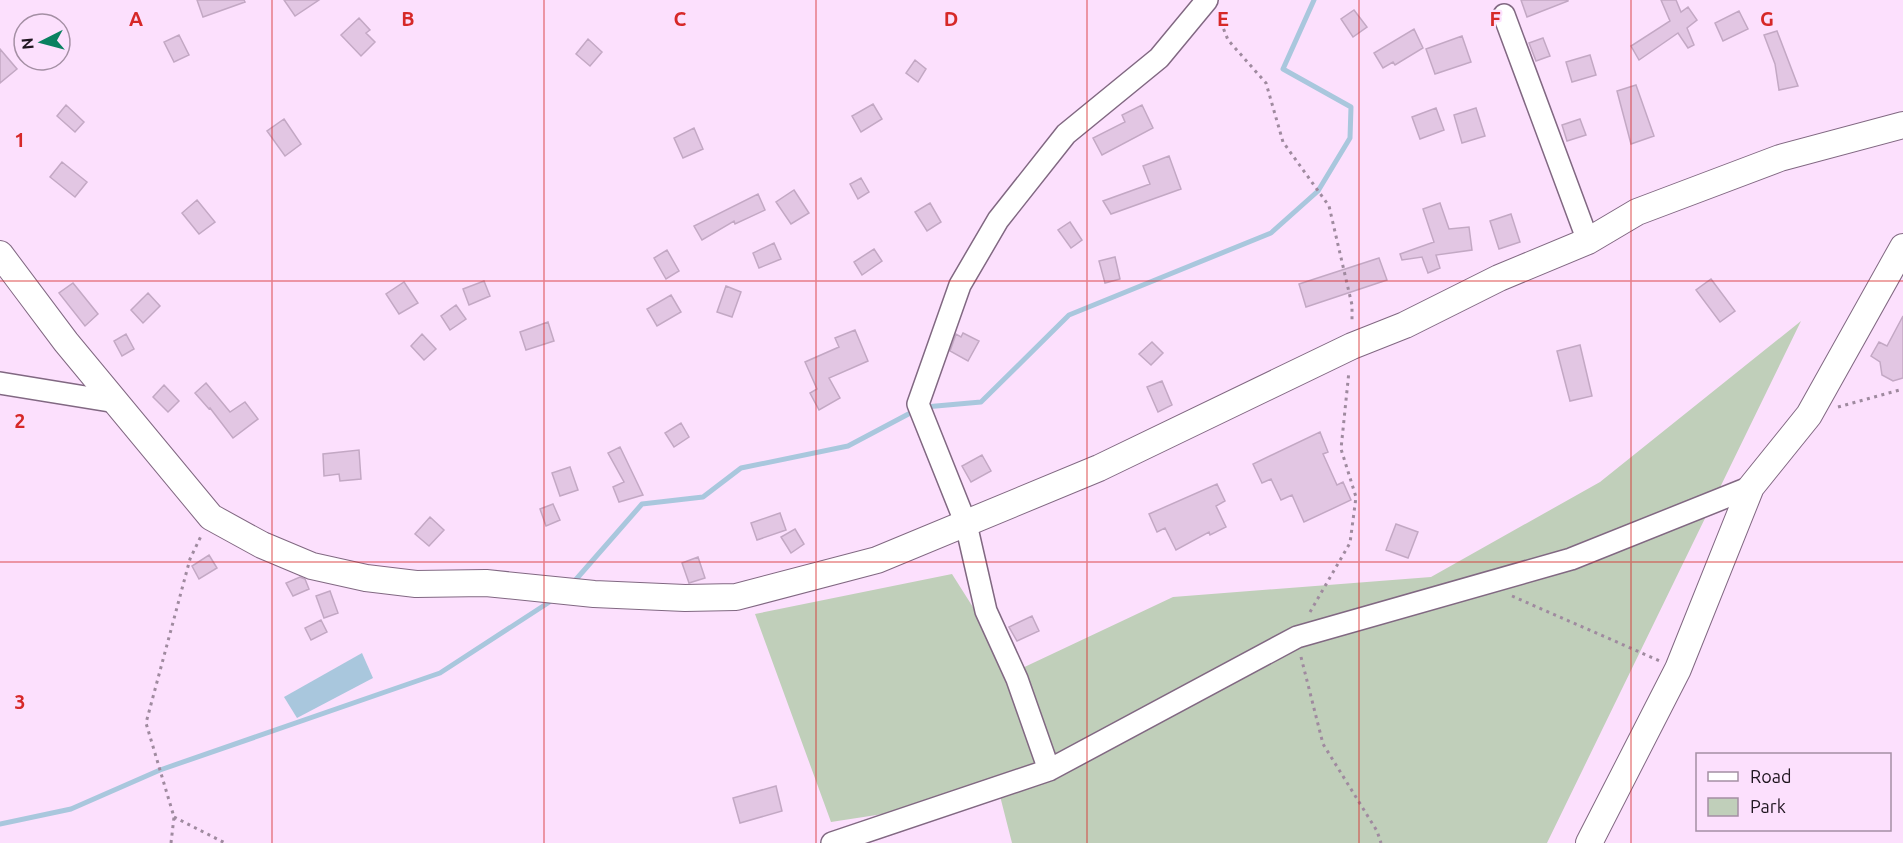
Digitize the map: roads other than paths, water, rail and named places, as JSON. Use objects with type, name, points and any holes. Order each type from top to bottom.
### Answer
[{"type":"street","points":[[1049,770],[1017,679],[986,611],[966,524],[918,404],[960,285],[998,220],[1065,134],[1160,58],[1211,5]]},
{"type":"street","points":[[1504,15],[1588,241]]},
{"type":"street","points":[[0,254],[60,333],[211,517],[262,545],[312,566],[366,578],[416,584],[486,583],[594,594],[686,598],[736,597],[877,560],[966,524],[1141,449],[1352,346],[1405,325],[1499,278],[1588,241],[1637,212],[1780,158],[1903,125]]},
{"type":"street","points":[[1589,843],[1678,669],[1751,487],[1809,415],[1903,247]]},
{"type":"street","points":[[0,383],[116,402]]},
{"type":"street","points":[[832,843],[1049,770],[1297,637],[1571,559],[1751,487]]},
{"type":"water","points":[[362,653],[373,678],[297,718],[284,697]]},
{"type":"waterway","points":[[925,407],[981,402],[1069,315],[1271,233],[1318,191],[1350,138],[1351,107],[1283,69],[1314,0]]},
{"type":"waterway","points":[[572,584],[642,504],[703,497],[741,468],[848,446],[916,410]]},
{"type":"waterway","points":[[0,824],[71,809],[160,770],[440,673],[554,599]]}]
